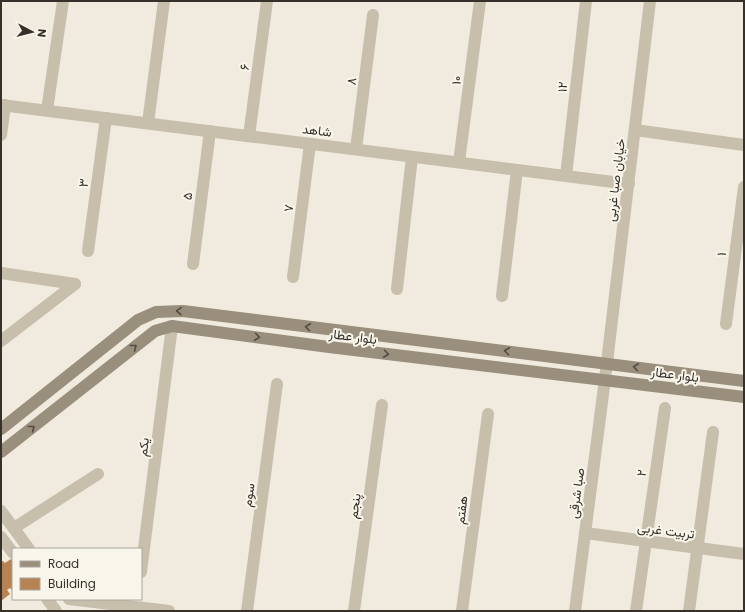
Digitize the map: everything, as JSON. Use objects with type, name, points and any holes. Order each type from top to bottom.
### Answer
[{"type":"street","points":[[46,110],[62,1]]},
{"type":"street","points":[[148,123],[164,1]]},
{"type":"street","name":"۶","points":[[249,136],[267,1]]},
{"type":"street","name":"۱۰","points":[[459,162],[480,1]]},
{"type":"street","name":"۱۲","points":[[566,176],[586,1]]},
{"type":"street","name":"خیابان صبا غربی","points":[[605,379],[650,1]]},
{"type":"street","name":"۸","points":[[356,150],[373,15]]},
{"type":"street","points":[[1,135],[3,105]]},
{"type":"street","name":"شاهد","points":[[3,105],[629,184]]},
{"type":"street","name":"۳","points":[[88,251],[106,118]]},
{"type":"street","points":[[635,130],[744,144]]},
{"type":"street","name":"۵","points":[[193,264],[210,131]]},
{"type":"street","name":"۷","points":[[294,276],[310,144]]},
{"type":"street","points":[[397,289],[412,156]]},
{"type":"street","points":[[502,296],[517,170]]},
{"type":"street","name":"۱","points":[[726,324],[744,187]]},
{"type":"street","points":[[1,273],[75,284],[1,341]]},
{"type":"street","name":"بلوار عطار","points":[[1,429],[138,320],[156,312],[183,311],[744,381]]},
{"type":"street","name":"بلوار عطار","points":[[1,452],[155,331],[172,326],[328,347],[744,396]]},
{"type":"street","name":"یکم","points":[[142,564],[172,326]]},
{"type":"street","name":"صبا شرقی","points":[[575,611],[605,379]]},
{"type":"street","name":"سوم","points":[[247,611],[277,384]]},
{"type":"street","name":"پنجم","points":[[354,611],[382,405]]},
{"type":"street","name":"۲","points":[[646,541],[665,408]]},
{"type":"street","name":"هفتم","points":[[462,611],[488,414]]},
{"type":"street","points":[[689,611],[713,432]]},
{"type":"street","points":[[14,528],[98,474]]},
{"type":"street","points":[[1,511],[28,548]]},
{"type":"street","name":"تربیت غربی","points":[[585,533],[744,554]]},
{"type":"street","points":[[1,537],[12,552]]},
{"type":"street","points":[[636,611],[646,541]]},
{"type":"street","points":[[48,600],[56,611]]},
{"type":"street","points":[[79,600],[169,611]]},
{"type":"building","points":[[11,559],[12,560],[12,590],[10,588],[7,590],[10,594],[1,601],[1,562],[3,561],[5,563]]}]
